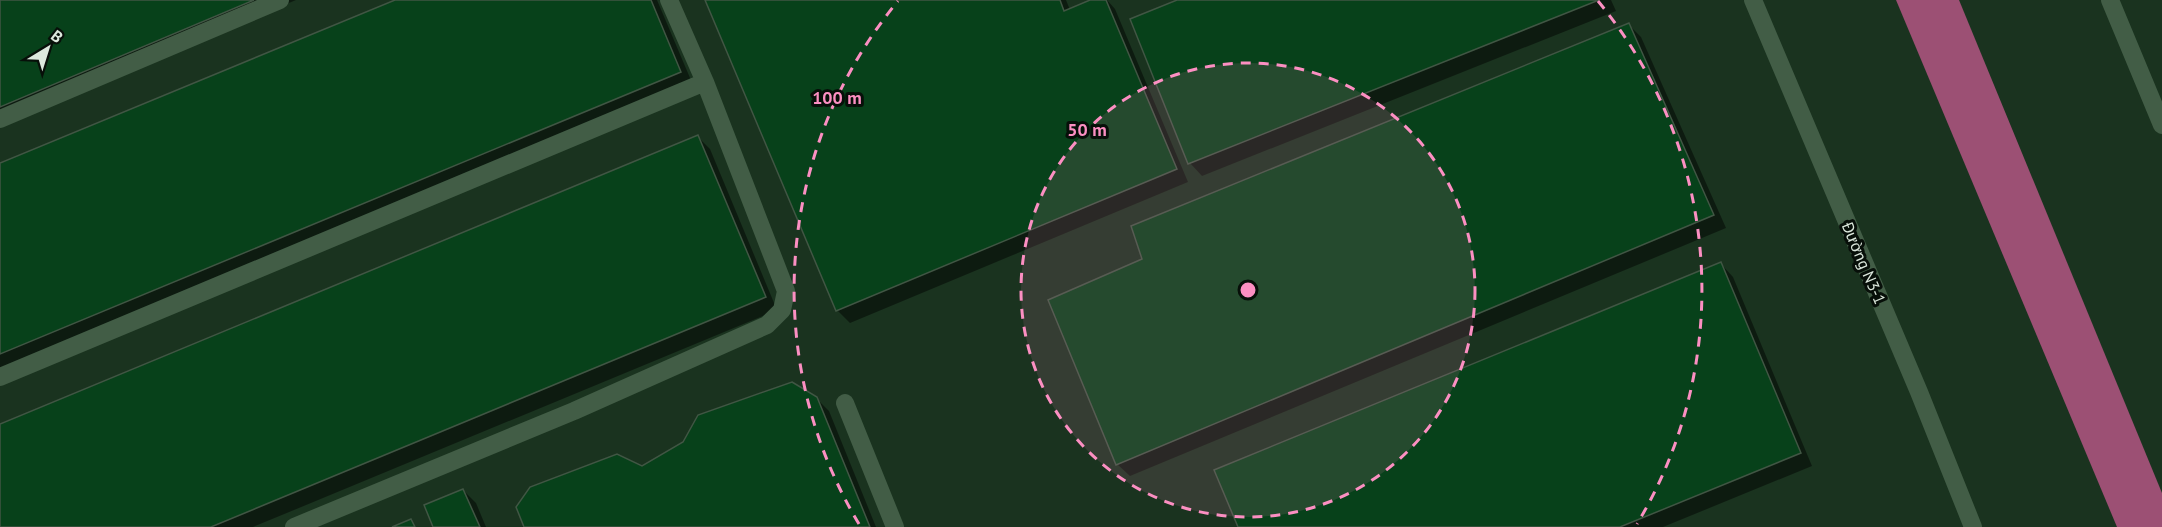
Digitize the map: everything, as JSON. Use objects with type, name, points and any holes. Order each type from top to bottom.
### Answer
[{"type":"street","points":[[0,118],[280,0]]},
{"type":"street","points":[[294,527],[585,406],[767,325],[782,310],[786,291],[705,82],[669,0]]},
{"type":"street","name":"Đường N3-1","points":[[1753,0],[1919,392],[1973,527]]},
{"type":"street","points":[[2110,0],[2162,125]]},
{"type":"street","points":[[0,377],[705,82]]},
{"type":"street","points":[[845,403],[895,527]]},
{"type":"shaded area","points":[[0,0],[2162,0],[2162,527],[0,527]]},
{"type":"shaded area","points":[[1896,0],[1959,0],[2162,493],[2162,527],[2117,527]]},
{"type":"building","points":[[0,0],[254,0],[0,107]]},
{"type":"building","points":[[395,0],[651,0],[681,72],[0,354],[0,163]]},
{"type":"building","points":[[705,0],[1060,0],[1064,11],[1090,0],[1106,0],[1177,169],[836,311]]},
{"type":"building","points":[[1177,0],[1599,0],[1188,164],[1130,19]]},
{"type":"building","points":[[1629,23],[1714,215],[1116,465],[1048,300],[1142,259],[1131,226]]},
{"type":"building","points":[[698,135],[766,297],[211,527],[0,527],[0,424]]},
{"type":"building","points":[[1721,262],[1801,453],[1620,527],[1238,527],[1214,470]]},
{"type":"building","points":[[792,382],[817,397],[870,527],[524,527],[516,507],[530,487],[617,454],[642,466],[683,442],[698,415]]},
{"type":"building","points":[[463,489],[480,527],[433,527],[424,505]]},
{"type":"building","points":[[411,519],[415,527],[392,527]]}]
